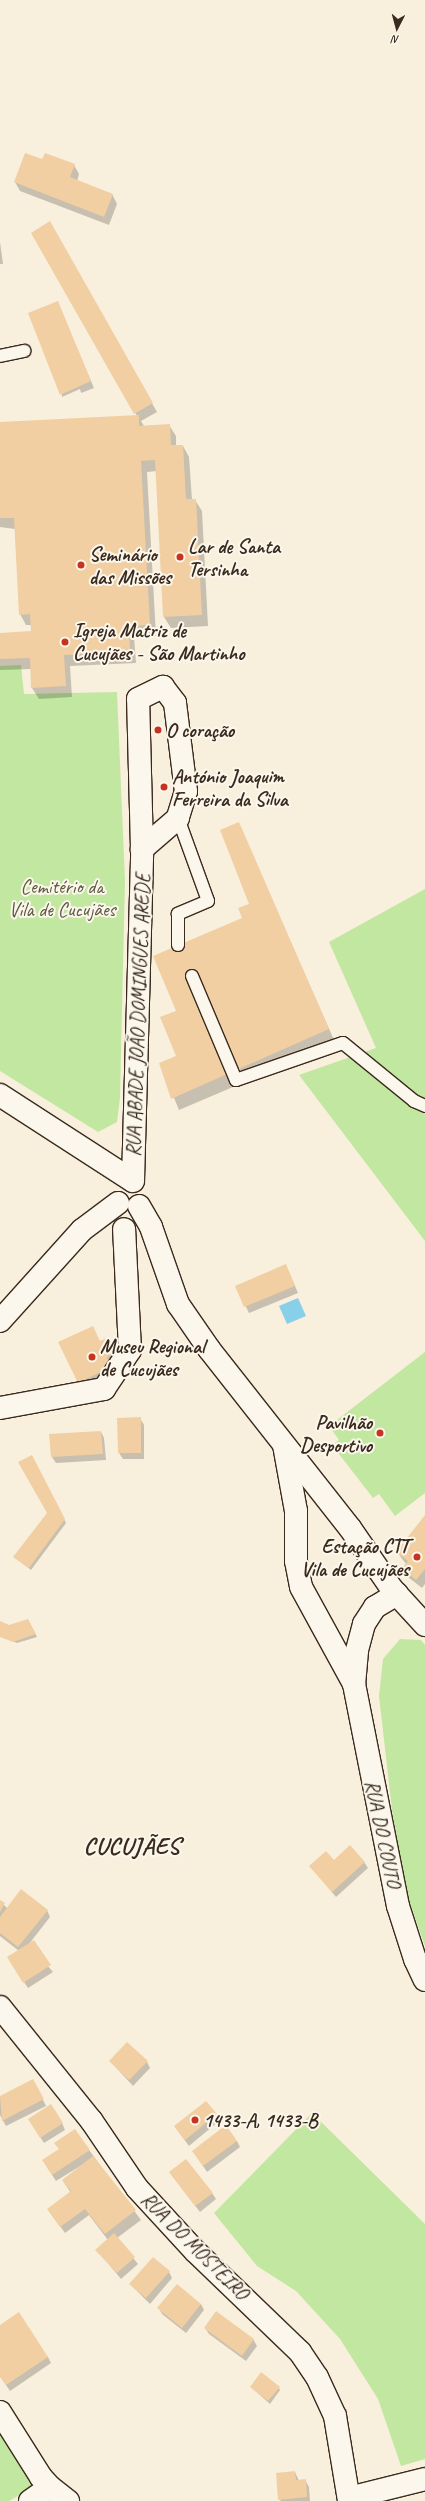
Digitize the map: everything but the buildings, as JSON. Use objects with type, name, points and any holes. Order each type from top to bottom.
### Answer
[{"type":"street","name":"RUA ABADE JOÃO DOMINGUES AREDE","points":[[133,1181],[142,849],[138,699],[163,687],[175,703],[186,791],[178,818]]},
{"type":"street","points":[[142,849],[178,818]]},
{"type":"street","points":[[0,1095],[143,1189],[144,1201],[139,1206],[129,1210],[118,1202]]},
{"type":"street","points":[[0,1321],[82,1230],[118,1202],[120,1188],[133,1181]]},
{"type":"street","points":[[139,1206],[151,1226],[178,1304],[209,1349],[284,1442],[397,1594],[425,1625]]},
{"type":"street","points":[[0,1408],[104,1389],[130,1350],[124,1229]]},
{"type":"street","name":"RUA DO COUTO","points":[[284,1442],[296,1511],[296,1562],[301,1587],[354,1684]]},
{"type":"street","name":"RUA DO COUTO","points":[[397,1594],[375,1607],[364,1624],[357,1651],[354,1684],[398,1906],[414,1959],[425,1980]]},
{"type":"street","name":"RUA DO MOSTEIRO","points":[[0,2007],[91,2120],[136,2188],[195,2251],[300,2352],[317,2377],[335,2416],[349,2499]]},
{"type":"street","points":[[0,2412],[50,2487],[68,2501]]},
{"type":"street","points":[[349,2499],[425,2479]]},
{"type":"street","points":[[30,2501],[50,2487]]},
{"type":"lane","points":[[0,356],[24,351]]},
{"type":"lane","points":[[178,818],[208,901],[178,914],[178,945]]},
{"type":"lane","points":[[192,976],[236,1080],[343,1043],[414,1101],[425,1106]]},
{"type":"green space","name":"Cemitério da Vila de Cucujães","points":[[21,665],[24,694],[117,692],[125,880],[120,1098],[117,1122],[98,1132],[0,1071],[0,666]]},
{"type":"green space","points":[[425,889],[425,1241],[299,1075],[376,1048],[329,942]]},
{"type":"green space","name":"Pavilhão Desportivo","points":[[425,1352],[425,1493],[395,1516],[379,1494],[373,1498],[332,1445],[339,1440],[329,1426]]},
{"type":"green space","points":[[400,1639],[421,1640],[425,1645],[425,1946],[407,1895],[392,1810],[379,1696],[383,1659]]},
{"type":"green space","points":[[312,2113],[425,2224],[425,2459],[401,2466],[378,2399],[340,2339],[296,2291],[257,2266],[214,2213]]},
{"type":"green space","points":[[0,2433],[28,2470],[36,2486],[9,2501],[0,2501]]},
{"type":"water","points":[[298,1298],[306,1316],[287,1324],[279,1306]]},
{"type":"place","name":"Lar de Santa Tersinha","points":[[180,557]]},
{"type":"place","name":"Seminário das Missões","points":[[81,565]]},
{"type":"place","name":"Igreja Matriz de Cucujães - São Martinho","points":[[65,642]]},
{"type":"place","name":"O coração","points":[[158,730]]},
{"type":"place","name":"António Joaquim Ferreira da Silva","points":[[164,787]]},
{"type":"place","name":"Museu Regional de Cucujães","points":[[92,1357]]},
{"type":"place","name":"Pavilhão Desportivo","points":[[380,1433]]},
{"type":"place","name":"Estação CTT Vila de Cucujães","points":[[417,1557]]},
{"type":"place","name":"1433-A, 1433-B","points":[[195,2120]]},
{"type":"district","name":"CUCUJÃES","points":[[132,1847]]}]
